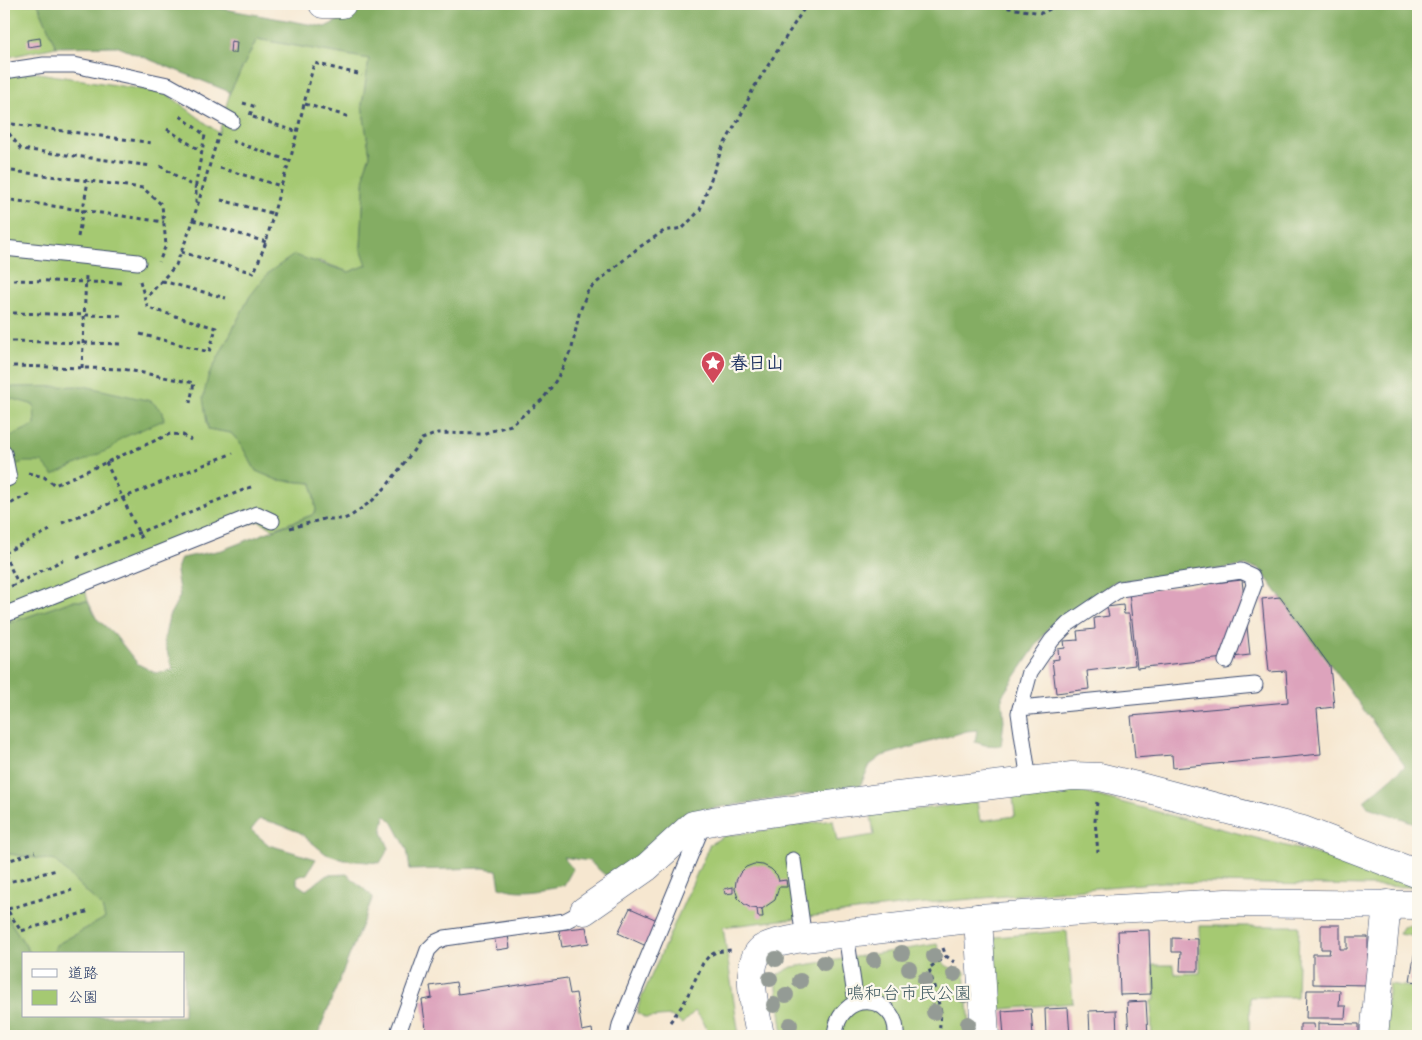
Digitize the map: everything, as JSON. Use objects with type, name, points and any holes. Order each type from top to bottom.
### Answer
[{"type":"street","points":[[323,4],[342,4]]},
{"type":"street","points":[[584,911],[647,867],[693,825],[871,799],[1072,776],[1100,777],[1303,830],[1418,874]]},
{"type":"street","points":[[760,1036],[752,986],[752,972],[755,959],[761,950],[772,944],[978,918],[1226,903],[1418,905]]},
{"type":"street","points":[[1374,1036],[1387,904]]},
{"type":"street","points":[[978,918],[985,1036]]},
{"type":"lane","points":[[4,71],[44,66],[84,67],[168,85],[228,119]]},
{"type":"lane","points":[[4,248],[138,262]]},
{"type":"lane","points":[[4,454],[6,479]]},
{"type":"lane","points":[[4,615],[257,514],[272,521]]},
{"type":"lane","points":[[1029,781],[1018,718],[1030,672],[1052,640],[1068,624],[1120,589],[1242,571],[1252,576],[1254,585],[1226,661]]},
{"type":"lane","points":[[1020,708],[1255,685]]},
{"type":"lane","points":[[618,1036],[620,1025],[704,822]]},
{"type":"lane","points":[[793,860],[804,939]]},
{"type":"lane","points":[[397,1036],[428,950],[436,942],[445,938],[565,921],[584,911]]},
{"type":"lane","points":[[846,934],[856,1003]]},
{"type":"lane","points":[[834,1036],[839,1016],[856,1003],[867,1002],[877,1004],[887,1010],[893,1018],[896,1036]]},
{"type":"path","points":[[272,521],[286,530],[324,519],[344,519],[351,516],[373,500],[386,487],[422,439],[438,433],[482,434],[511,425],[543,399],[557,379],[572,348],[588,290],[638,248],[664,231],[682,228],[700,210],[722,148],[740,117],[753,89],[807,4]]},
{"type":"path","points":[[992,4],[1042,13],[1060,4]]},
{"type":"path","points":[[181,252],[254,273],[275,214],[281,186],[298,132],[314,63],[362,75]]},
{"type":"path","points":[[240,102],[253,106],[250,116],[298,132]]},
{"type":"path","points":[[305,104],[350,117]]},
{"type":"path","points":[[176,113],[205,135],[196,188],[196,210]]},
{"type":"path","points":[[228,119],[230,141],[290,161]]},
{"type":"path","points":[[145,299],[176,265],[228,119]]},
{"type":"path","points":[[4,125],[153,143]]},
{"type":"path","points":[[4,125],[21,149],[152,166]]},
{"type":"path","points":[[167,129],[202,152]]},
{"type":"path","points":[[160,166],[196,188]]},
{"type":"path","points":[[220,168],[281,186]]},
{"type":"path","points":[[4,170],[143,188],[162,205],[166,245],[157,265],[138,262],[140,284],[148,308],[216,328],[209,352],[140,334]]},
{"type":"path","points":[[82,368],[81,256],[83,210],[88,180]]},
{"type":"path","points":[[4,199],[164,222]]},
{"type":"path","points":[[221,200],[275,214]]},
{"type":"path","points":[[193,220],[266,242]]},
{"type":"path","points":[[14,280],[125,284]]},
{"type":"path","points":[[162,281],[226,298]]},
{"type":"path","points":[[13,313],[124,316]]},
{"type":"path","points":[[12,341],[123,344]]},
{"type":"path","points":[[13,366],[124,369],[194,383],[190,403]]},
{"type":"path","points":[[6,479],[28,473],[55,484],[170,434],[183,435],[191,440]]},
{"type":"path","points":[[62,523],[233,452]]},
{"type":"path","points":[[106,462],[149,557]]},
{"type":"path","points":[[77,558],[253,486]]},
{"type":"path","points":[[4,507],[29,494]]},
{"type":"path","points":[[30,605],[4,554],[50,530]]},
{"type":"path","points":[[4,590],[63,560]]},
{"type":"path","points":[[4,862],[35,852]]},
{"type":"path","points":[[4,883],[57,870]]},
{"type":"path","points":[[8,909],[72,890]]},
{"type":"path","points":[[4,905],[21,931],[90,911]]},
{"type":"path","points":[[670,1022],[684,1002],[698,971],[709,956],[716,952],[731,950]]},
{"type":"path","points":[[939,1036],[941,1012],[929,968],[946,956]]},
{"type":"green space","points":[[4,4],[38,4],[56,47],[4,58]]},
{"type":"green space","points":[[38,4],[196,4],[325,27],[372,4],[1418,4],[1418,824],[1368,807],[1364,801],[1405,766],[1259,568],[1245,566],[1114,582],[1048,628],[1002,696],[1004,721],[1001,746],[975,742],[977,730],[967,731],[882,756],[870,765],[860,786],[701,810],[616,874],[605,875],[589,861],[563,857],[573,869],[564,885],[532,891],[516,891],[500,887],[497,870],[483,868],[410,870],[407,849],[393,823],[385,815],[382,832],[389,848],[380,863],[344,860],[326,854],[299,832],[260,819],[251,830],[269,845],[316,859],[307,874],[297,877],[297,884],[306,890],[327,875],[347,874],[373,897],[317,1036],[4,1036],[4,912],[30,952],[22,952],[22,1018],[185,1018],[185,952],[54,952],[56,945],[105,918],[102,907],[55,861],[4,853],[4,625],[72,601],[88,601],[96,618],[114,634],[138,664],[156,673],[173,670],[164,641],[169,616],[180,596],[176,572],[181,558],[222,550],[312,515],[316,510],[312,483],[277,480],[256,471],[240,443],[231,433],[208,429],[203,398],[208,377],[250,296],[269,272],[294,255],[349,272],[367,265],[361,248],[365,169],[370,155],[362,105],[369,59],[257,39],[230,92],[116,46],[56,47]]},
{"type":"green space","points":[[257,39],[370,59],[362,105],[370,155],[365,169],[361,248],[368,265],[349,272],[319,261],[250,296],[208,377],[208,429],[231,433],[240,443],[256,471],[277,480],[312,483],[316,511],[312,515],[273,529],[259,521],[82,578],[88,601],[72,601],[4,625],[4,76],[32,72],[166,93],[219,133],[230,92]]},
{"type":"green space","points":[[84,386],[151,401],[163,412],[164,420],[122,438],[112,448],[53,475],[42,462],[24,462],[10,466],[6,450],[8,437],[35,425],[34,405],[6,397],[8,387]]},
{"type":"green space","points":[[1079,791],[1418,881],[1418,887],[1164,882],[915,904],[723,927],[739,1036],[710,1036],[703,1021],[695,1011],[682,1024],[671,1016],[645,1018],[638,1013],[640,1001],[710,844],[724,836],[833,820],[837,841],[874,835],[871,815],[977,802],[980,821],[1015,816],[1013,797]]},
{"type":"green space","points":[[4,853],[55,861],[102,907],[105,918],[56,945],[54,952],[30,952],[4,912]]},
{"type":"green space","points":[[1418,922],[1418,937],[1399,934],[1403,927]]},
{"type":"green space","points":[[1200,926],[1299,926],[1297,997],[1250,997],[1249,1036],[1152,1036],[1151,1001],[1155,1000],[1153,965],[1174,965],[1175,974],[1200,973]]},
{"type":"green space","points":[[1067,932],[1073,1003],[991,1010],[987,948],[996,937]]},
{"type":"green space","name":"鳴和台市民公園","points":[[937,944],[941,957],[948,967],[965,972],[971,1036],[783,1036],[776,980],[779,974],[792,967]]},
{"type":"green space","points":[[1389,984],[1418,988],[1418,1036],[1383,1036]]},
{"type":"building","points":[[40,38],[41,45],[28,47],[27,40]]},
{"type":"building","points":[[231,41],[237,42],[236,53],[230,53]]},
{"type":"building","points":[[1242,580],[1250,655],[1137,668],[1129,592]]},
{"type":"building","points":[[1280,597],[1330,666],[1334,707],[1317,709],[1321,754],[1173,768],[1172,755],[1135,758],[1131,716],[1288,702],[1286,671],[1269,672],[1262,599]]},
{"type":"building","points":[[1123,605],[1124,614],[1129,614],[1135,665],[1087,671],[1089,689],[1056,693],[1052,660],[1059,659],[1058,649],[1065,648],[1064,641],[1078,640],[1077,631],[1095,629],[1094,618],[1109,616],[1107,607]]},
{"type":"building","points":[[754,864],[763,865],[771,869],[777,875],[779,881],[786,880],[787,887],[779,887],[775,900],[762,909],[751,908],[744,904],[738,898],[735,889],[740,873],[746,867]]},
{"type":"building","points":[[733,887],[733,893],[725,894],[724,889]]},
{"type":"building","points":[[630,908],[666,924],[655,950],[618,933]]},
{"type":"building","points":[[757,909],[762,909],[763,917],[758,917]]},
{"type":"building","points":[[1321,925],[1340,925],[1340,949],[1347,949],[1347,937],[1368,937],[1368,985],[1313,984],[1313,954],[1329,954],[1330,949],[1321,949]]},
{"type":"building","points":[[586,927],[589,943],[562,947],[559,930]]},
{"type":"building","points":[[1149,930],[1151,994],[1120,995],[1118,931]]},
{"type":"building","points":[[508,935],[510,948],[497,950],[494,937]]},
{"type":"building","points":[[1172,938],[1198,939],[1198,971],[1180,971],[1181,952],[1172,952]]},
{"type":"building","points":[[1415,950],[1418,951],[1418,982],[1410,981]]},
{"type":"building","points":[[567,978],[570,994],[576,993],[582,1031],[592,1029],[593,1036],[427,1036],[422,1000],[432,998],[430,986],[456,982],[458,994]]},
{"type":"building","points":[[1307,990],[1340,990],[1339,1006],[1346,1006],[1345,1018],[1306,1018]]},
{"type":"building","points":[[1146,1001],[1148,1036],[1129,1036],[1127,1002]]},
{"type":"building","points":[[1068,1008],[1070,1036],[1046,1036],[1045,1009]]},
{"type":"building","points":[[1031,1009],[1033,1036],[1004,1036],[1002,1011]]},
{"type":"building","points":[[1116,1010],[1117,1036],[1090,1036],[1089,1011]]},
{"type":"building","points":[[1318,1023],[1359,1024],[1359,1036],[1318,1036]]},
{"type":"building","points":[[1300,1024],[1314,1024],[1315,1036],[1300,1036]]},
{"type":"place","name":"春日山","points":[[713,384]]}]
